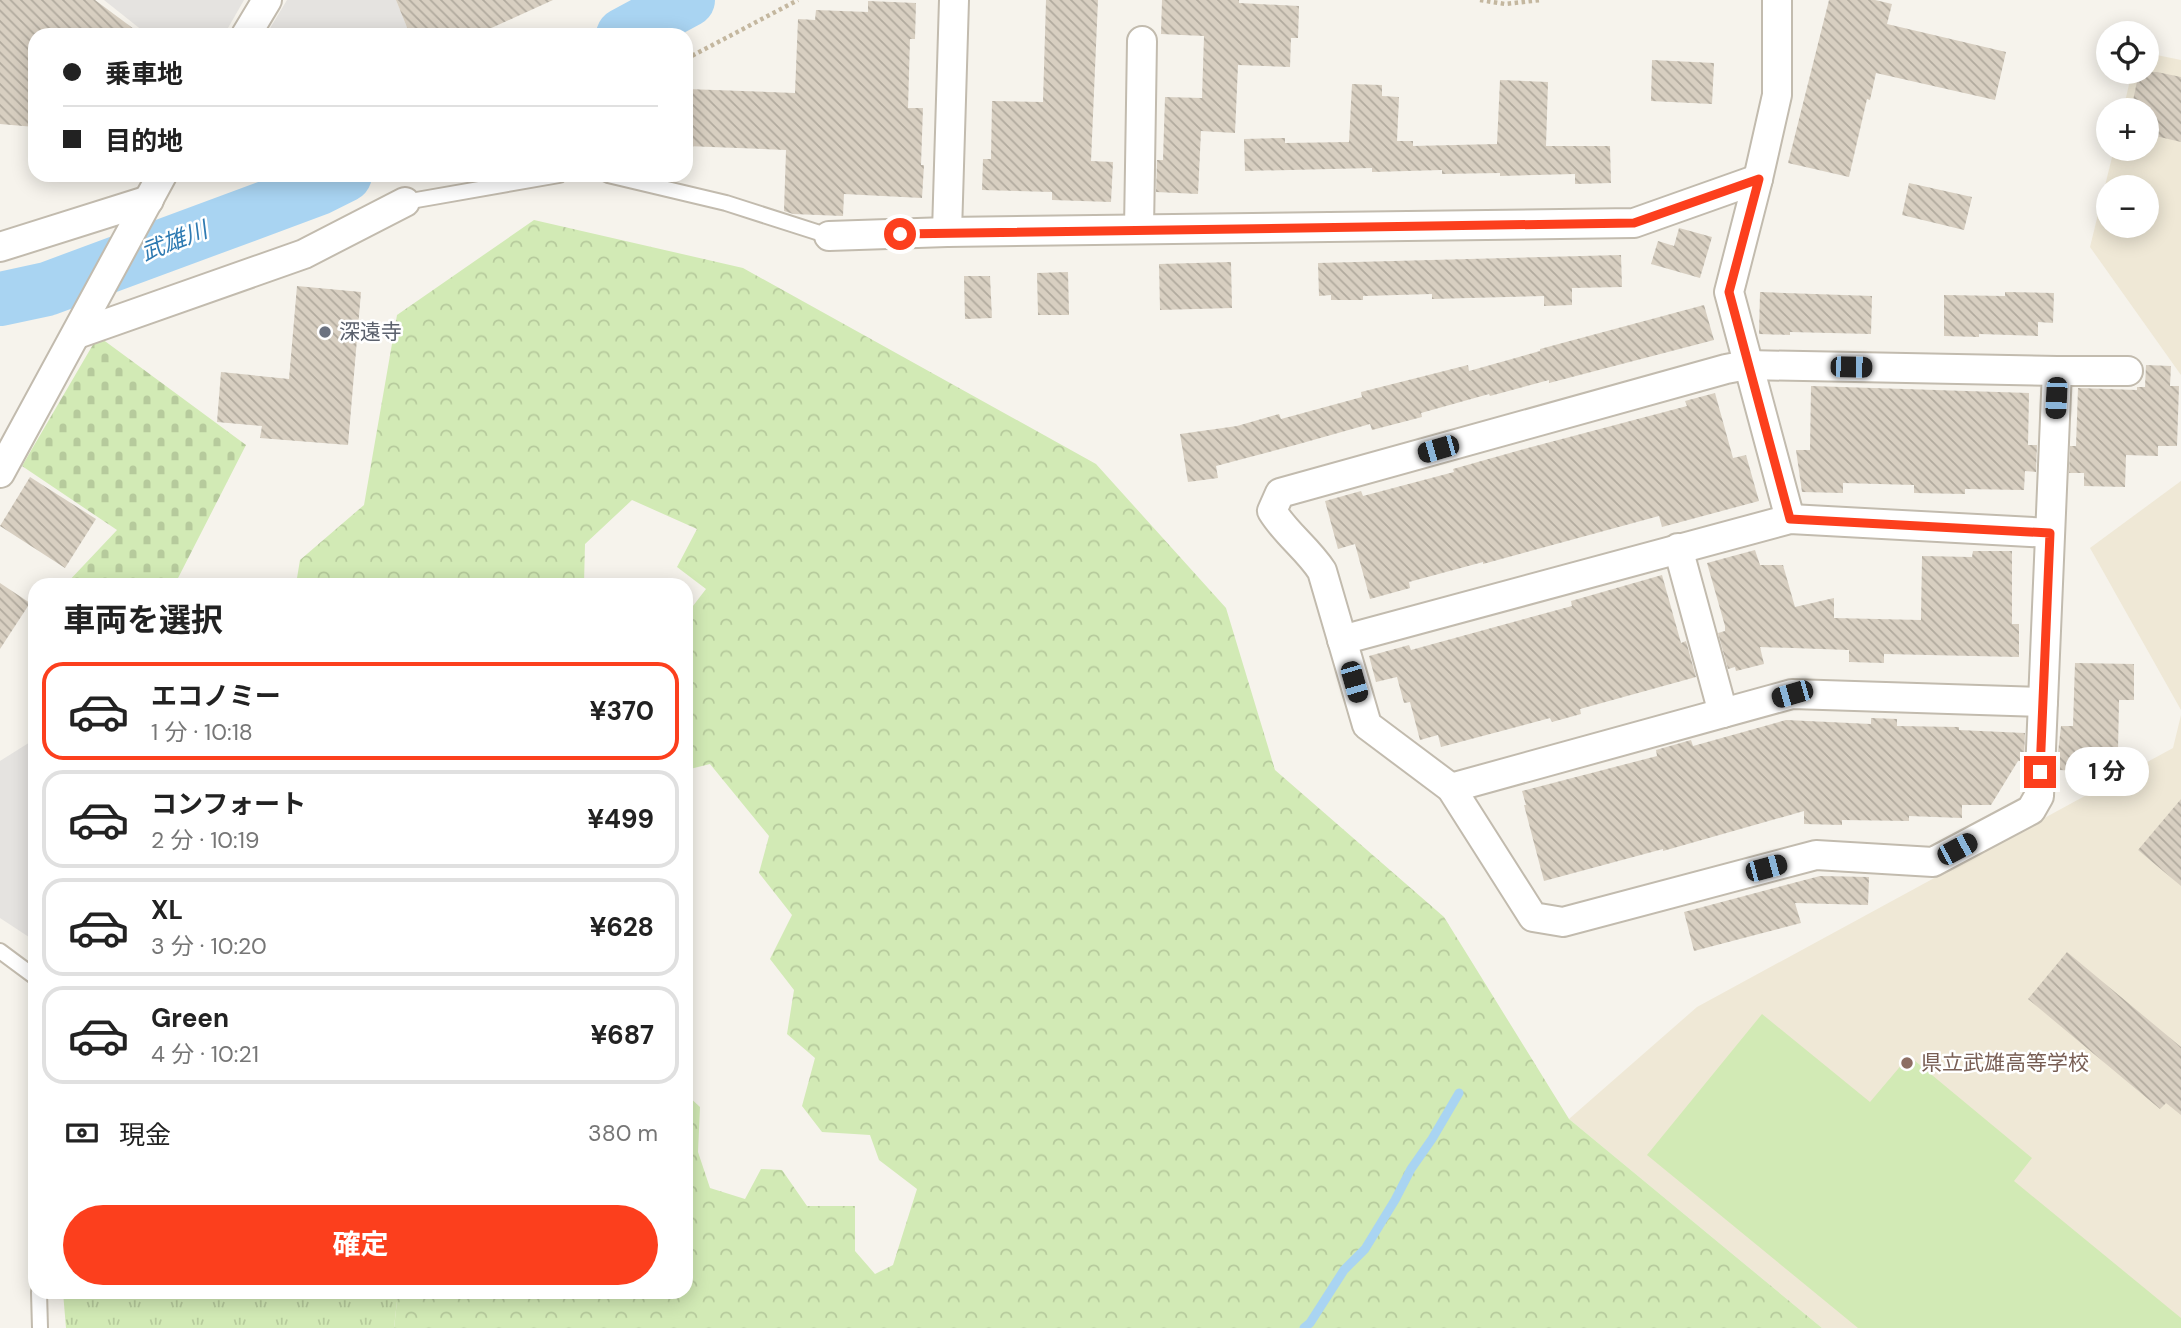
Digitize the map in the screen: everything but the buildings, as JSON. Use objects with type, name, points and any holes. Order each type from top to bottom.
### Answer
[{"type":"street","points":[[250,28],[267,0]]},
{"type":"street","points":[[947,232],[954,0]]},
{"type":"street","points":[[1777,0],[1777,95],[1759,179],[1729,292],[1790,519]]},
{"type":"street","points":[[1139,229],[1142,41]]},
{"type":"street","points":[[829,236],[1634,223],[1759,179]]},
{"type":"street","points":[[0,473],[158,182]]},
{"type":"street","points":[[0,247],[149,200]]},
{"type":"street","points":[[83,323],[304,254],[405,202]]},
{"type":"street","points":[[2057,371],[2039,796],[2031,810],[1933,862],[1816,855],[1563,922],[1533,917],[1451,788],[1367,725],[1322,571],[1311,554],[1281,526],[1272,511],[1280,493],[1747,365],[2128,371]]},
{"type":"street","points":[[1342,640],[1790,519],[2050,533]]},
{"type":"street","points":[[1678,548],[1723,713]]},
{"type":"street","points":[[1451,788],[1792,694],[2043,702]]},
{"type":"lane","points":[[405,202],[519,182]]},
{"type":"lane","points":[[638,182],[726,203],[829,236]]},
{"type":"lane","points":[[0,951],[28,972]]},
{"type":"lane","points":[[39,1299],[40,1328]]},
{"type":"path","points":[[693,55],[798,0]]},
{"type":"path","points":[[1480,0],[1505,4],[1541,0]]},
{"type":"shaded area","points":[[104,0],[244,0],[228,28],[139,28]]},
{"type":"shaded area","points":[[287,0],[396,0],[407,28],[270,28]]},
{"type":"shaded area","points":[[2159,55],[2181,60],[2181,375],[2090,247],[2096,222],[2096,238],[2159,238],[2159,175],[2108,175],[2111,161],[2159,161],[2159,98],[2126,98],[2129,84],[2159,84]]},
{"type":"shaded area","points":[[2181,481],[2181,710],[2090,548]]},
{"type":"shaded area","name":"県立武雄高等学校","points":[[2181,715],[2181,1328],[1822,1328],[1569,1119],[1697,1007],[2173,748]]},
{"type":"shaded area","points":[[28,743],[28,936],[0,918],[0,761]]},
{"type":"green space","points":[[534,220],[743,268],[1096,464],[1226,608],[1275,770],[1444,917],[1569,1119],[1822,1328],[394,1328],[397,1299],[693,1299],[693,1100],[700,1107],[698,1152],[710,1188],[745,1199],[761,1169],[782,1170],[807,1206],[855,1206],[855,1251],[875,1274],[893,1265],[917,1189],[879,1160],[870,1135],[822,1132],[802,1106],[815,1058],[787,1034],[794,990],[770,959],[792,915],[759,873],[769,836],[710,764],[693,768],[693,606],[706,589],[677,567],[697,529],[632,500],[585,544],[584,578],[297,578],[300,560],[364,505],[397,315]]},
{"type":"green space","points":[[98,336],[246,445],[178,578],[72,578],[117,530],[22,466]]},
{"type":"green space","points":[[1762,1014],[1870,1102],[1909,1056],[2032,1158],[2014,1181],[2181,1318],[2181,1328],[1858,1328],[1647,1155]]},
{"type":"green space","points":[[64,1299],[397,1299],[394,1328],[66,1328]]},
{"type":"waterway","name":"武雄川","points":[[636,28],[688,0]]},
{"type":"waterway","name":"武雄川","points":[[0,299],[47,289],[331,182]]},
{"type":"waterway","points":[[1304,1328],[1310,1323],[1344,1270],[1365,1249],[1459,1093]]},
{"type":"place","name":"深遠寺","points":[[325,332]]},
{"type":"place","name":"県立武雄高等学校","points":[[1907,1063]]},
{"type":"route","points":[[900,234],[1634,223],[1759,179],[1729,292],[1790,519],[2050,533],[2040,772]]}]
